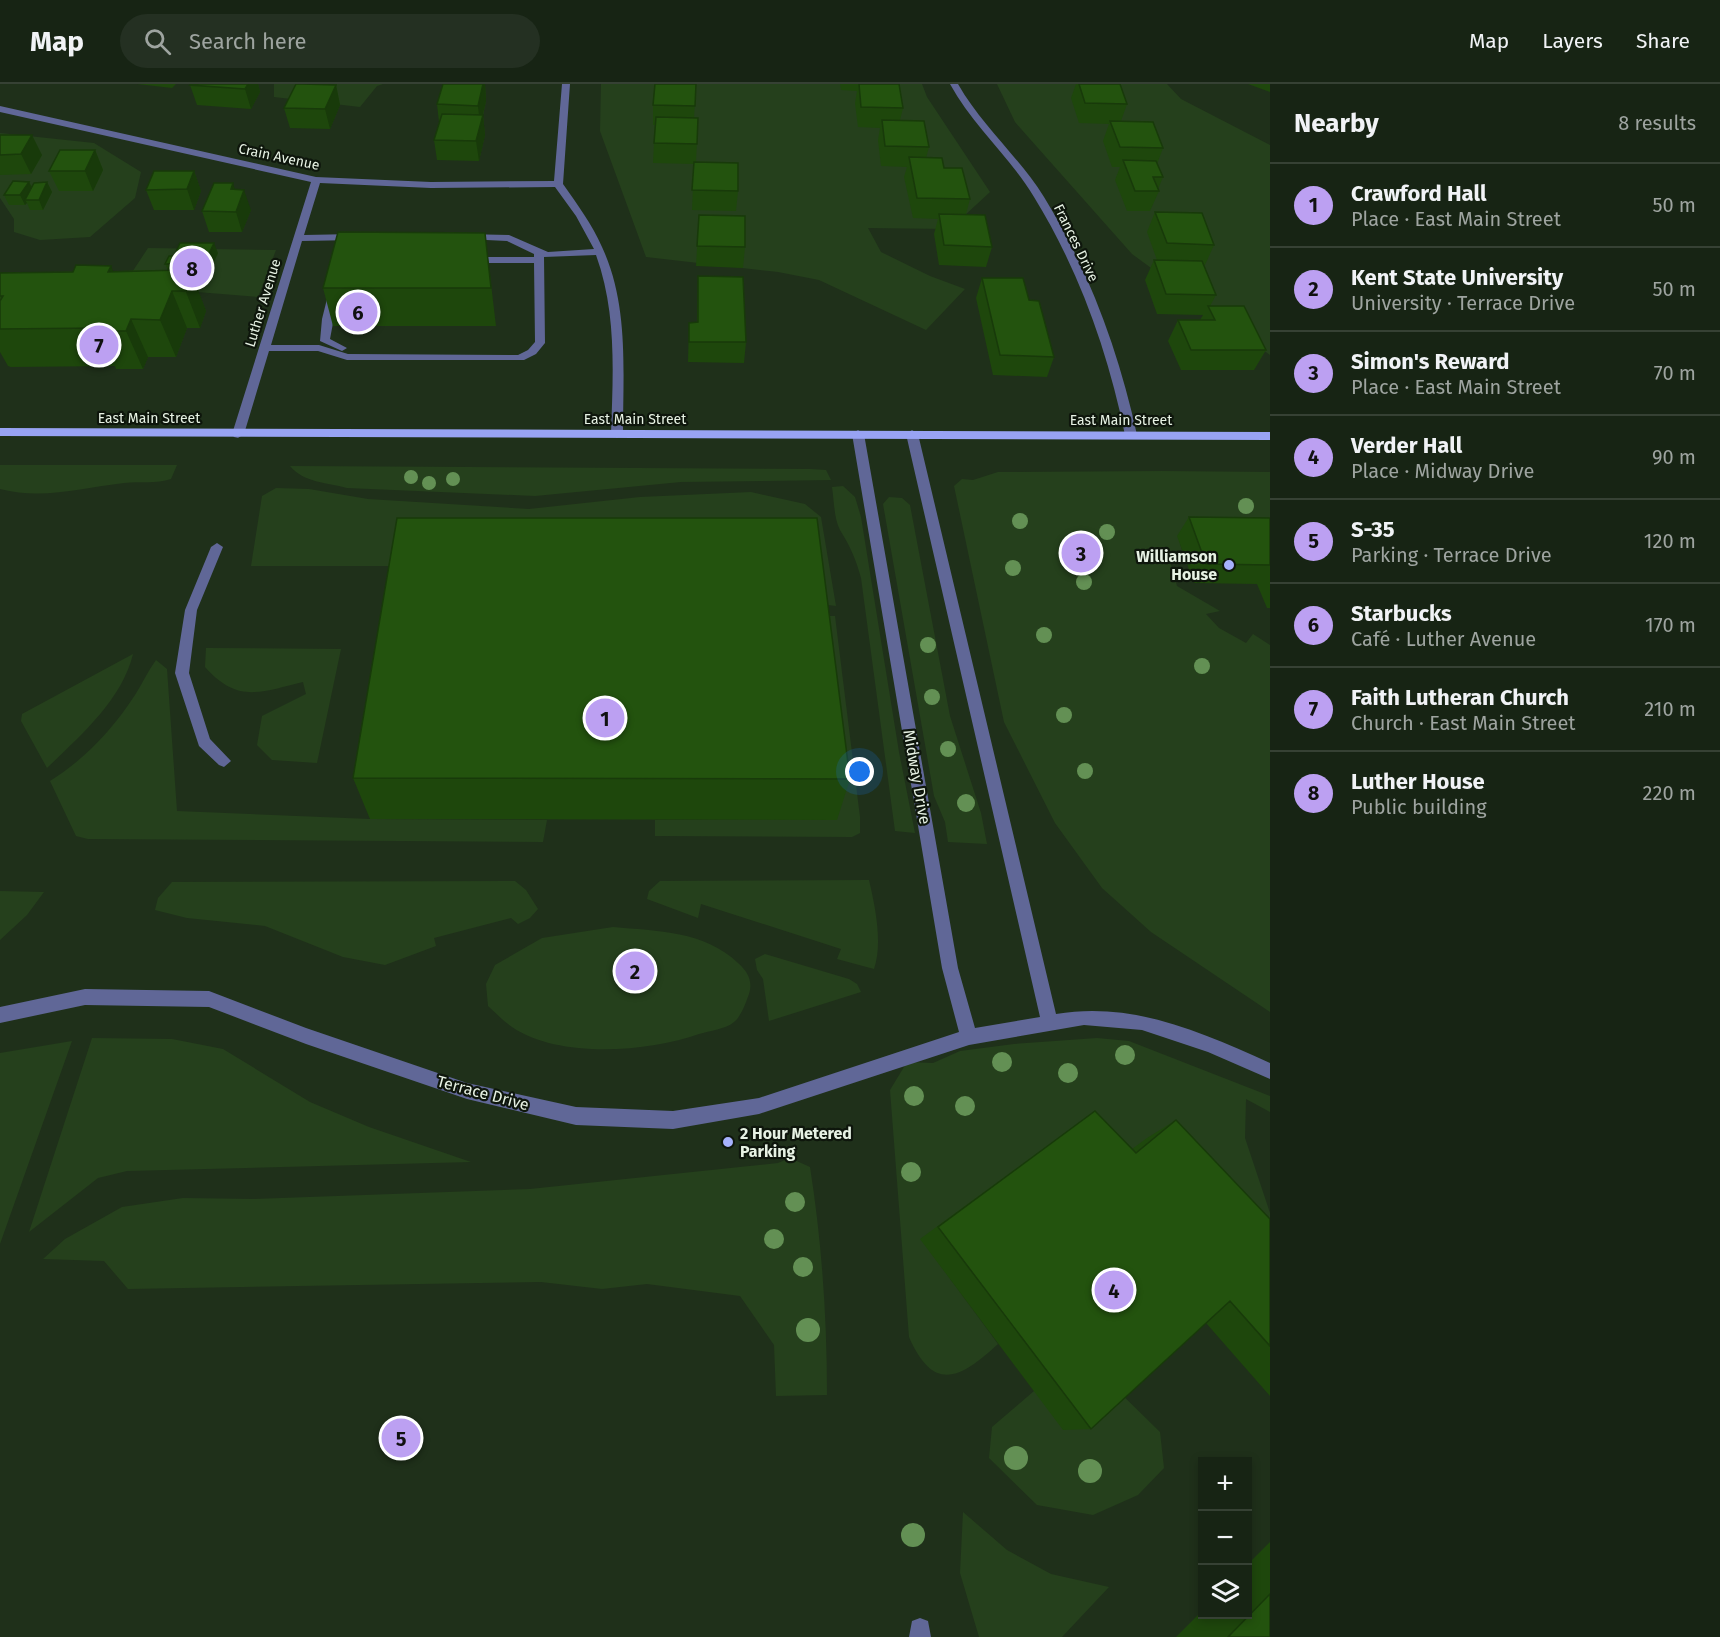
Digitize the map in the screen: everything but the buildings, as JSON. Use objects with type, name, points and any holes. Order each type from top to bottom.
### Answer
[{"type":"main road","name":"East Main Street","points":[[0,432],[1270,436]]},
{"type":"street","points":[[566,84],[558,184],[579,213],[600,252],[612,282],[617,307],[617,434]]},
{"type":"street","name":"Frances Drive","points":[[954,84],[963,102],[1038,196],[1077,272],[1101,329],[1125,406],[1131,435]]},
{"type":"street","name":"Crain Avenue","points":[[0,108],[316,180],[431,185],[558,184]]},
{"type":"street","name":"Luther Avenue","points":[[238,434],[316,180]]},
{"type":"street","points":[[455,236],[509,238],[539,257]]},
{"type":"street","points":[[297,238],[372,237]]},
{"type":"street","points":[[458,260],[600,252]]},
{"type":"street","points":[[263,348],[319,348],[347,357],[520,358],[526,356],[540,343],[539,257]]},
{"type":"street","points":[[338,280],[327,319],[325,341],[363,357]]},
{"type":"street","name":"Midway Drive","points":[[858,434],[950,968],[969,1037]]},
{"type":"street","points":[[912,434],[1050,1023]]},
{"type":"street","points":[[217,547],[191,610],[182,673],[204,742],[224,761]]},
{"type":"street","name":"Terrace Drive","points":[[0,1015],[85,997],[209,999],[306,1036],[467,1091],[576,1116],[673,1120],[759,1106],[969,1037]]},
{"type":"street","points":[[969,1037],[1084,1017],[1142,1022],[1211,1045],[1270,1071]]},
{"type":"green space","points":[[274,84],[383,84],[377,86],[360,107],[274,97]]},
{"type":"green space","points":[[601,84],[922,84],[927,97],[990,192],[950,229],[868,228],[881,252],[930,276],[965,289],[926,330],[819,280],[778,272],[646,257],[600,131]]},
{"type":"green space","points":[[997,84],[1167,84],[1181,99],[1270,145],[1270,355],[1132,254],[1015,122]]},
{"type":"green space","points":[[0,133],[94,143],[141,172],[135,198],[90,237],[40,240],[14,232],[14,219],[0,198]]},
{"type":"green space","points":[[148,248],[276,250],[258,297],[123,286]]},
{"type":"green space","points":[[0,465],[177,465],[171,479],[165,481],[31,493],[0,489]]},
{"type":"green space","points":[[290,466],[810,469],[826,470],[831,480],[681,482],[535,496],[347,488],[309,479]]},
{"type":"green space","points":[[998,472],[1270,472],[1270,537],[1178,536],[1182,550],[1167,551],[1177,586],[1220,611],[1206,614],[1219,628],[1246,643],[1253,634],[1270,645],[1270,1012],[1151,932],[1102,888],[1055,823],[1004,722],[954,486],[962,479],[973,480]]},
{"type":"green space","points":[[843,486],[855,497],[861,517],[899,752],[915,833],[895,831],[861,578],[835,515],[832,487]]},
{"type":"green space","points":[[276,488],[309,489],[368,499],[529,509],[640,497],[751,492],[805,504],[821,517],[836,606],[812,603],[807,566],[251,566],[262,496]]},
{"type":"green space","points":[[889,497],[902,498],[910,505],[950,716],[981,813],[987,844],[948,842],[945,822],[934,796],[883,504]]},
{"type":"green space","points":[[813,616],[835,616],[860,817],[860,833],[852,837],[655,836],[655,820],[837,819]]},
{"type":"green space","points":[[206,648],[341,649],[317,763],[272,760],[257,745],[262,716],[306,694],[303,682],[262,691],[239,691],[217,679],[205,667]]},
{"type":"green space","points":[[133,654],[128,671],[110,702],[86,730],[47,768],[21,721],[22,714]]},
{"type":"green space","points":[[156,660],[167,669],[177,811],[370,819],[547,820],[543,842],[88,839],[76,836],[50,781],[86,754],[107,732],[135,695]]},
{"type":"green space","points":[[869,880],[878,936],[874,969],[837,959],[841,949],[701,904],[698,918],[647,899],[649,891],[660,881]]},
{"type":"green space","points":[[515,881],[526,890],[538,909],[530,918],[518,924],[511,918],[434,938],[436,946],[385,965],[343,957],[265,926],[187,918],[155,910],[158,898],[172,882]]},
{"type":"green space","points":[[0,891],[44,892],[27,915],[0,940]]},
{"type":"green space","points":[[613,927],[680,934],[711,944],[725,952],[742,966],[750,981],[749,994],[739,1017],[727,1026],[655,1045],[630,1048],[578,1048],[531,1037],[509,1025],[488,1006],[486,984],[495,965],[542,938]]},
{"type":"green space","points":[[765,954],[849,979],[857,984],[861,992],[769,1021],[763,979],[757,970],[755,959]]},
{"type":"green space","points":[[92,1038],[172,1039],[223,1049],[310,1102],[369,1127],[471,1162],[127,1171],[98,1178],[29,1232]]},
{"type":"green space","points":[[1097,1038],[1129,1041],[1270,1096],[1270,1112],[1246,1099],[1245,1138],[1270,1213],[1270,1248],[1108,1169],[921,1239],[998,1344],[985,1356],[960,1372],[949,1375],[938,1373],[928,1367],[918,1355],[909,1337],[890,1090],[907,1062],[933,1063],[960,1051],[1014,1044]]},
{"type":"green space","points":[[72,1041],[0,1244],[0,1053]]},
{"type":"green space","points":[[790,1158],[810,1167],[823,1281],[827,1395],[776,1396],[774,1345],[740,1296],[647,1284],[602,1289],[541,1282],[128,1289],[104,1261],[43,1259],[65,1239],[122,1207],[183,1198],[253,1199],[530,1189],[778,1163]]},
{"type":"green space","points":[[1112,1385],[1160,1432],[1164,1468],[1138,1495],[1093,1515],[1037,1505],[989,1458],[992,1427],[1034,1391]]},
{"type":"green space","points":[[963,1512],[1007,1550],[1051,1574],[1109,1587],[1062,1637],[979,1637],[960,1573]]},
{"type":"place","name":"Luther House","points":[[192,268]]},
{"type":"place","name":"Starbucks","points":[[358,312]]},
{"type":"place","name":"Faith Lutheran Church","points":[[99,345]]},
{"type":"place","name":"Simon's Reward","points":[[1081,553]]},
{"type":"place","name":"Williamson House","points":[[1229,565]]},
{"type":"place","name":"Crawford Hall","points":[[605,718]]},
{"type":"place","name":"Kent State University","points":[[635,971]]},
{"type":"place","name":"2 Hour Metered Parking","points":[[728,1142]]},
{"type":"place","name":"Verder Hall","points":[[1114,1290]]},
{"type":"place","name":"S-35","points":[[401,1438]]}]
